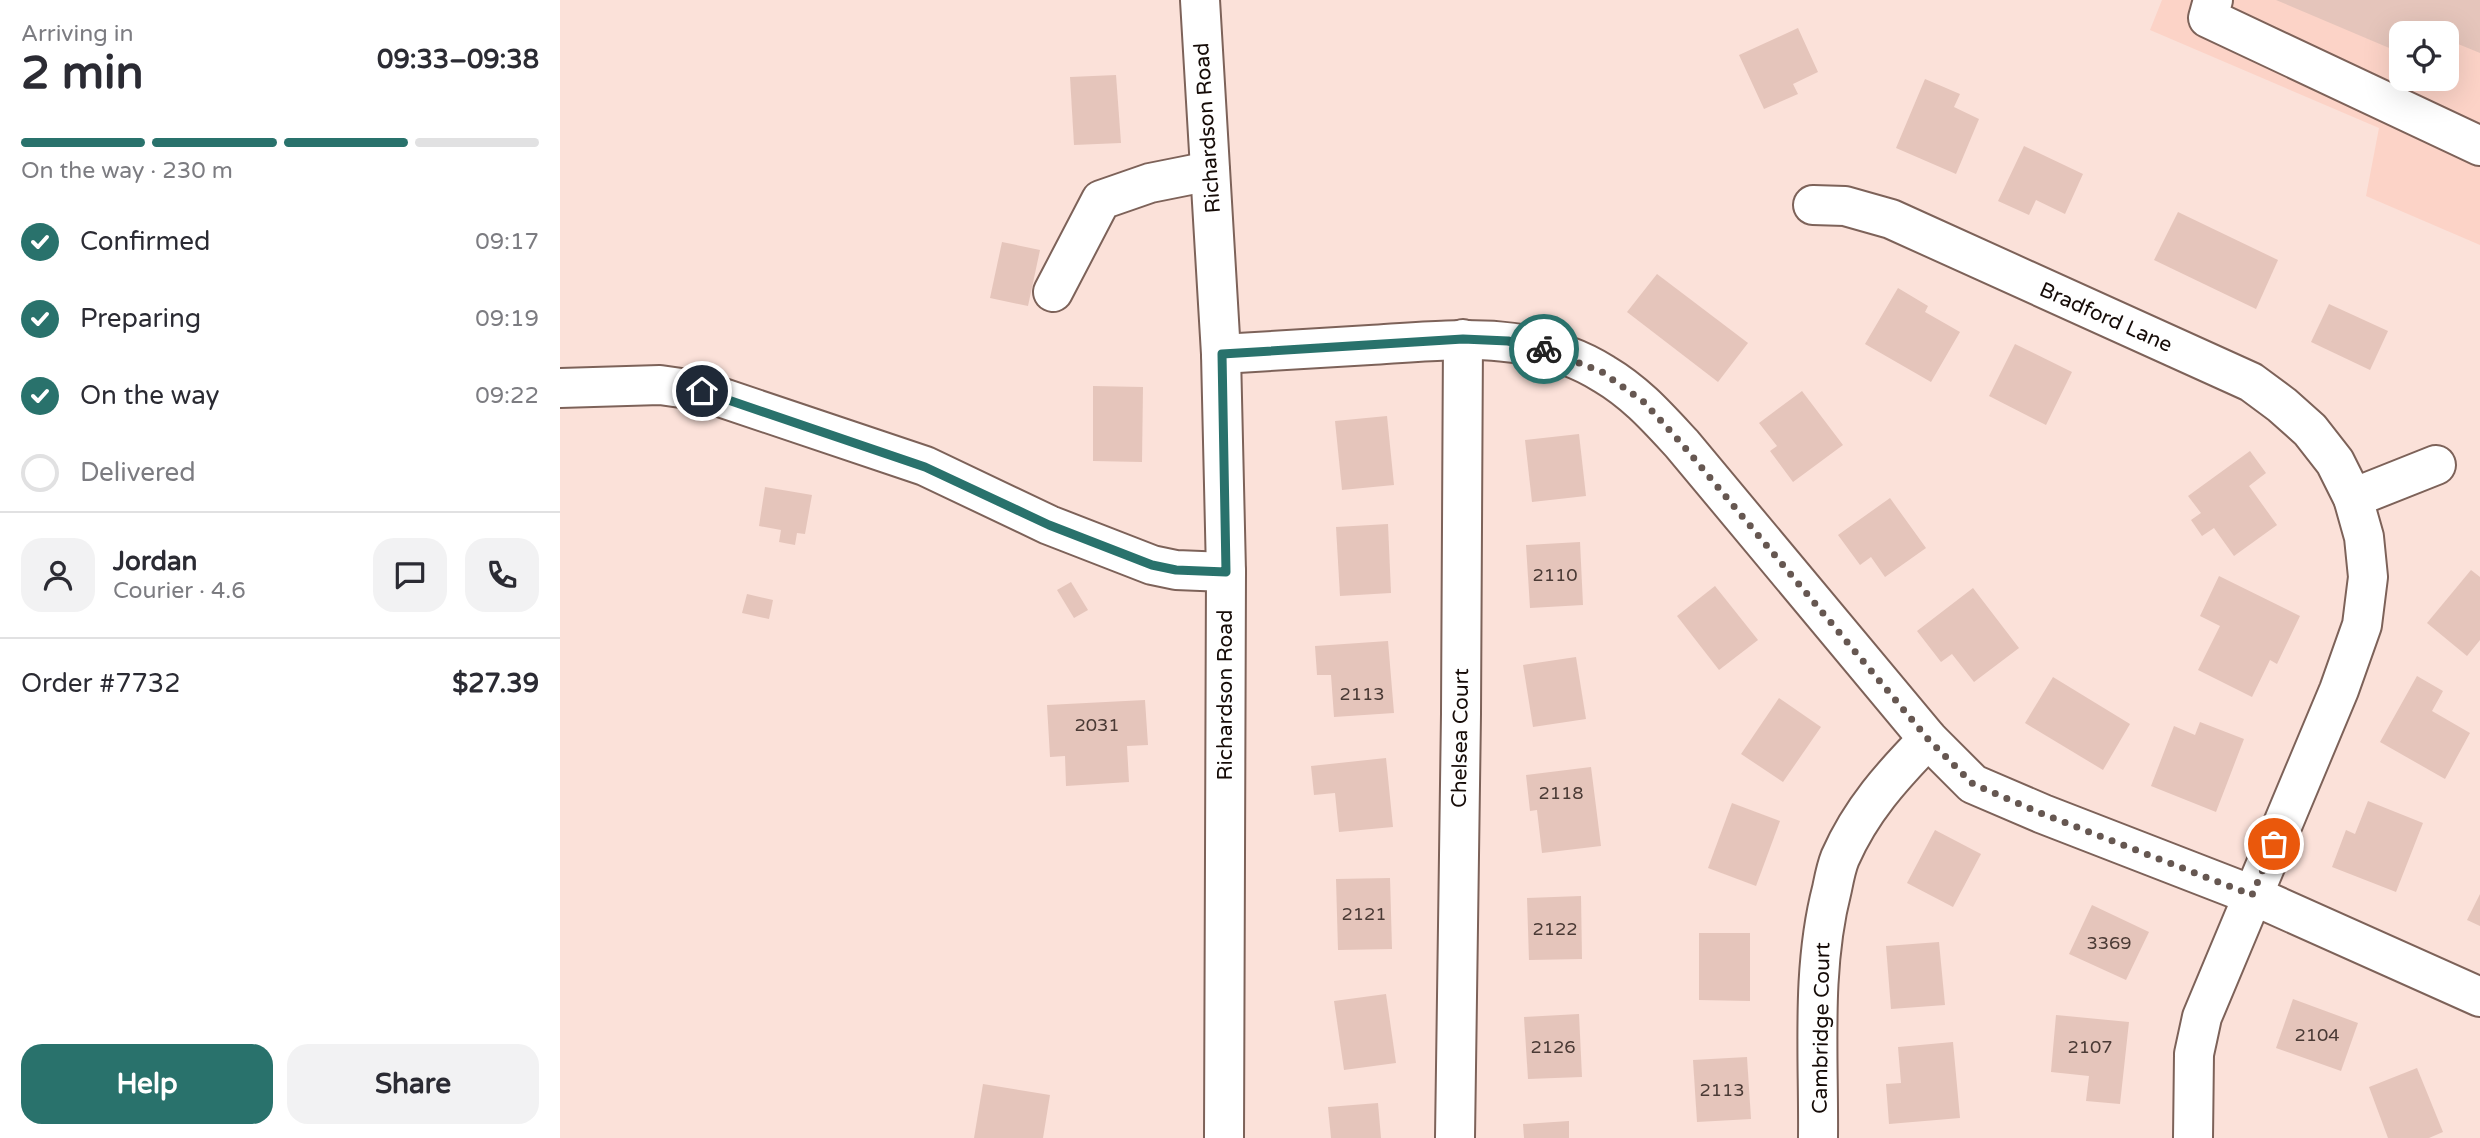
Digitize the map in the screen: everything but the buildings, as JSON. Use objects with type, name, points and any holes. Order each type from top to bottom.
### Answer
[{"type":"street","name":"Richardson Road","points":[[1200,0],[1222,354],[1226,572],[1223,1138]]},
{"type":"street","points":[[2213,0],[2208,18],[2480,146]]},
{"type":"street","points":[[1053,292],[1101,200],[1150,183],[1210,171]]},
{"type":"street","name":"Bradford Lane","points":[[1813,205],[1845,206],[1891,219],[2250,382],[2310,430],[2335,462],[2353,498],[2364,537],[2368,577],[2362,625],[2339,690],[2202,1017],[2193,1054],[2193,1138]]},
{"type":"street","points":[[1222,354],[1463,339],[1508,341],[1554,351],[1602,372],[1644,402],[1682,444],[1928,739],[1973,784],[2252,895],[2480,997]]},
{"type":"street","name":"Chelsea Court","points":[[1454,1138],[1461,714],[1463,339]]},
{"type":"street","points":[[560,388],[660,385],[702,391],[925,467],[1049,525],[1152,565],[1176,570],[1226,572]]},
{"type":"street","points":[[2353,498],[2436,465]]},
{"type":"street","name":"Cambridge Court","points":[[1818,1138],[1819,952],[1827,906],[1840,859],[1861,818],[1886,782],[1928,739]]},
{"type":"shaded area","points":[[2162,0],[2480,0],[2480,245],[2366,196],[2379,128],[2150,30]]},
{"type":"way so far","points":[[1544,349],[1602,372],[1644,402],[1928,739],[1973,784],[2252,895],[2274,844]]},
{"type":"route","points":[[702,391],[894,455],[953,479],[1049,525],[1152,565],[1176,570],[1226,572],[1222,354],[1463,339],[1508,341],[1544,349]]}]
